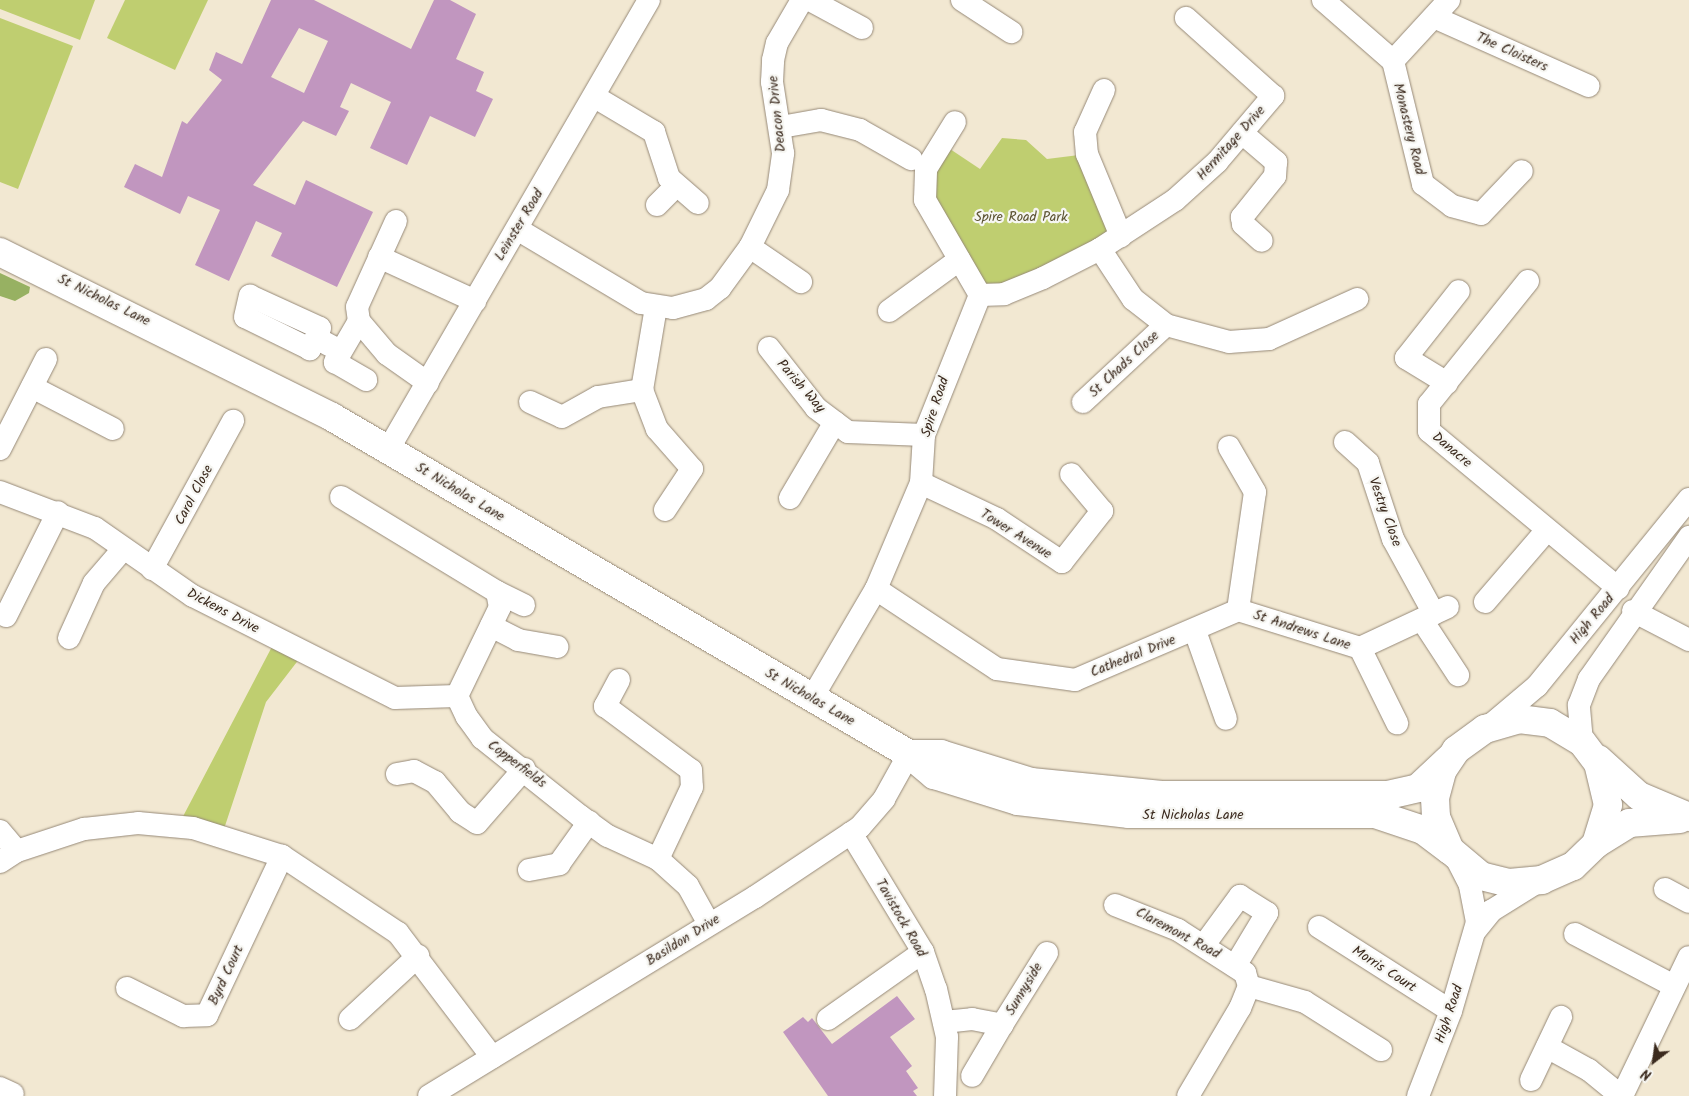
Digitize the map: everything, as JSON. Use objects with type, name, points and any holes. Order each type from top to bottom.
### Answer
[{"type":"main road","name":"St Nicholas Lane","points":[[0,252],[202,349],[388,450],[909,754],[934,775],[1018,800],[1129,814],[1375,814],[1423,830],[1453,854]]},
{"type":"main road","points":[[1519,719],[1537,720],[1586,746],[1639,796],[1689,818],[1629,823],[1596,844],[1573,866],[1542,880],[1494,880],[1453,854],[1436,817],[1435,798],[1449,759],[1485,729],[1519,719]]},
{"type":"main road","points":[[1586,746],[1607,793],[1606,819],[1596,844]]},
{"type":"main road","name":"St Nicholas Lane","points":[[909,754],[941,754],[1031,782],[1162,795],[1388,795],[1418,788],[1449,759]]},
{"type":"street","name":"Leinster Road","points":[[388,450],[595,97],[649,0]]},
{"type":"street","name":"Deacon Drive","points":[[517,229],[625,295],[656,308],[673,308],[706,299],[750,247],[778,190],[781,127],[772,82],[773,60],[777,43],[802,0]]},
{"type":"street","points":[[810,0],[862,28]]},
{"type":"street","points":[[962,0],[1011,32]]},
{"type":"street","points":[[1323,0],[1393,61],[1436,18],[1448,0]]},
{"type":"street","name":"Hermitage Drive","points":[[980,295],[1004,294],[1100,249],[1121,236],[1174,200],[1242,133],[1273,96],[1186,18]]},
{"type":"street","name":"The Cloisters","points":[[1436,18],[1589,86]]},
{"type":"street","name":"Monastery Road","points":[[1393,61],[1423,184],[1452,206],[1481,214],[1522,171]]},
{"type":"street","points":[[1104,90],[1085,132],[1086,147],[1121,236]]},
{"type":"street","points":[[595,97],[654,132],[674,187],[698,204]]},
{"type":"street","points":[[781,127],[821,120],[860,130],[911,159]]},
{"type":"street","points":[[955,122],[932,154],[923,177],[924,200],[980,295]]},
{"type":"street","points":[[1242,133],[1276,162],[1275,176],[1242,221],[1262,241]]},
{"type":"street","points":[[657,205],[674,187]]},
{"type":"street","points":[[396,221],[357,307],[359,321],[387,354],[428,383]]},
{"type":"street","points":[[750,247],[801,282]]},
{"type":"street","points":[[1100,249],[1133,298],[1166,325],[1229,342],[1269,339],[1357,299]]},
{"type":"street","points":[[379,258],[475,301]]},
{"type":"street","points":[[888,311],[959,260]]},
{"type":"street","name":"Danacre","points":[[1528,282],[1429,404],[1429,431],[1618,588]]},
{"type":"street","points":[[1446,382],[1406,358],[1459,291]]},
{"type":"street","name":"Spire Road","points":[[812,698],[876,589],[921,483],[924,435],[980,295]]},
{"type":"street","points":[[656,308],[642,390],[656,429],[692,469],[665,510]]},
{"type":"street","points":[[359,321],[340,350],[335,362],[366,380]]},
{"type":"street","name":"St Chads Close","points":[[1082,402],[1166,325]]},
{"type":"street","points":[[316,338],[340,350]]},
{"type":"street","name":"Parish Way","points":[[769,348],[816,408],[848,432],[924,435]]},
{"type":"street","points":[[0,449],[46,359]]},
{"type":"street","points":[[32,387],[113,429]]},
{"type":"street","points":[[530,402],[562,418],[598,397],[642,390]]},
{"type":"street","name":"Carol Close","points":[[152,569],[233,421]]},
{"type":"street","name":"Parish Way","points":[[790,498],[835,422]]},
{"type":"street","name":"Vestry Close","points":[[1345,442],[1368,463],[1393,539],[1435,614],[1458,675]]},
{"type":"street","points":[[1229,447],[1255,492],[1238,610]]},
{"type":"street","name":"Tower Avenue","points":[[921,483],[997,519],[1062,562],[1102,511],[1071,474]]},
{"type":"street","name":"Dickens Drive","points":[[0,492],[58,512],[95,528],[152,569],[224,612],[395,698],[457,696]]},
{"type":"street","points":[[341,497],[497,592],[524,605]]},
{"type":"street","name":"High Road","points":[[1485,729],[1537,686],[1689,499]]},
{"type":"street","points":[[6,616],[58,512]]},
{"type":"street","points":[[1485,602],[1548,530]]},
{"type":"street","name":"High Road","points":[[1586,746],[1581,696],[1633,611],[1689,537]]},
{"type":"street","points":[[69,638],[94,583],[123,549]]},
{"type":"street","name":"Cathedral Drive","points":[[876,589],[997,669],[1075,680],[1195,631],[1238,610]]},
{"type":"street","points":[[457,696],[500,607],[497,592]]},
{"type":"street","name":"St Andrews Lane","points":[[1238,610],[1360,648],[1435,614]]},
{"type":"street","points":[[1633,611],[1689,640]]},
{"type":"street","points":[[491,626],[518,640],[558,647]]},
{"type":"street","points":[[1195,631],[1226,719]]},
{"type":"street","points":[[1360,648],[1397,724]]},
{"type":"street","points":[[619,680],[604,706],[691,770],[692,787],[658,859]]},
{"type":"street","name":"Copperfields","points":[[457,696],[482,738],[524,769],[589,822],[658,859],[688,886],[709,924]]},
{"type":"street","name":"Basildon Drive","points":[[429,1096],[709,924],[851,833],[884,799],[909,754]]},
{"type":"street","points":[[396,774],[414,771],[434,782],[460,812],[477,823],[524,769]]},
{"type":"street","points":[[529,870],[559,864],[589,822]]},
{"type":"street","points":[[0,831],[9,856],[84,829],[138,823],[193,828],[282,856],[398,932],[418,956],[492,1057]]},
{"type":"street","name":"Tavistock Road","points":[[851,833],[922,952],[944,1022],[945,1096]]},
{"type":"street","name":"High Road","points":[[1418,1096],[1451,1011],[1475,931],[1474,899],[1453,854]]},
{"type":"street","name":"Byrd Court","points":[[127,988],[183,1016],[207,1015],[282,856]]},
{"type":"street","name":"High Road","points":[[1475,931],[1502,902],[1542,880]]},
{"type":"street","points":[[1665,889],[1689,902]]},
{"type":"street","points":[[1204,945],[1240,896],[1267,913],[1235,966]]},
{"type":"street","name":"Claremont Road","points":[[1115,904],[1204,945],[1235,966],[1249,986]]},
{"type":"street","name":"Morris Court","points":[[1319,926],[1451,1011]]},
{"type":"street","points":[[1576,934],[1674,986]]},
{"type":"street","points":[[828,1019],[922,952]]},
{"type":"street","name":"Sunnyside","points":[[972,1076],[1046,953]]},
{"type":"street","points":[[350,1019],[418,956]]},
{"type":"street","points":[[1547,1047],[1589,1070],[1622,1096],[1689,957]]},
{"type":"street","points":[[1188,1096],[1249,986],[1305,1002],[1381,1050]]},
{"type":"street","points":[[1531,1080],[1561,1017]]},
{"type":"street","name":"Sunnyside","points":[[944,1022],[972,1018],[1002,1024]]},
{"type":"green space","points":[[0,0],[95,0],[80,40],[0,9]]},
{"type":"green space","points":[[125,0],[208,0],[175,70],[107,38]]},
{"type":"green space","points":[[0,18],[73,46],[18,189],[0,182]]},
{"type":"green space","name":"Spire Road Park","points":[[1002,138],[1026,140],[1047,159],[1087,154],[1121,236],[980,295],[925,200],[931,156],[950,149],[980,169]]},
{"type":"green space","points":[[0,273],[30,287],[29,293],[15,301],[0,296]]},
{"type":"green space","points":[[276,639],[303,654],[266,702],[222,835],[178,826]]},
{"type":"building","points":[[271,0],[314,0],[411,49],[434,0],[450,0],[476,14],[456,59],[484,72],[476,91],[493,99],[475,137],[430,116],[407,165],[370,148],[391,102],[351,83],[340,107],[349,111],[336,136],[303,121],[253,185],[295,205],[306,180],[373,212],[337,287],[271,256],[282,233],[256,221],[229,281],[195,265],[220,210],[188,196],[180,214],[124,187],[135,164],[162,177],[182,121],[187,124],[222,80],[209,70],[216,52],[242,64]],"holes":[[[299,28],[328,41],[304,93],[271,77]]]},
{"type":"building","points":[[897,996],[915,1019],[890,1037],[912,1066],[906,1071],[918,1088],[913,1091],[917,1096],[828,1096],[783,1032],[803,1017],[808,1022],[812,1018],[832,1044]]}]
